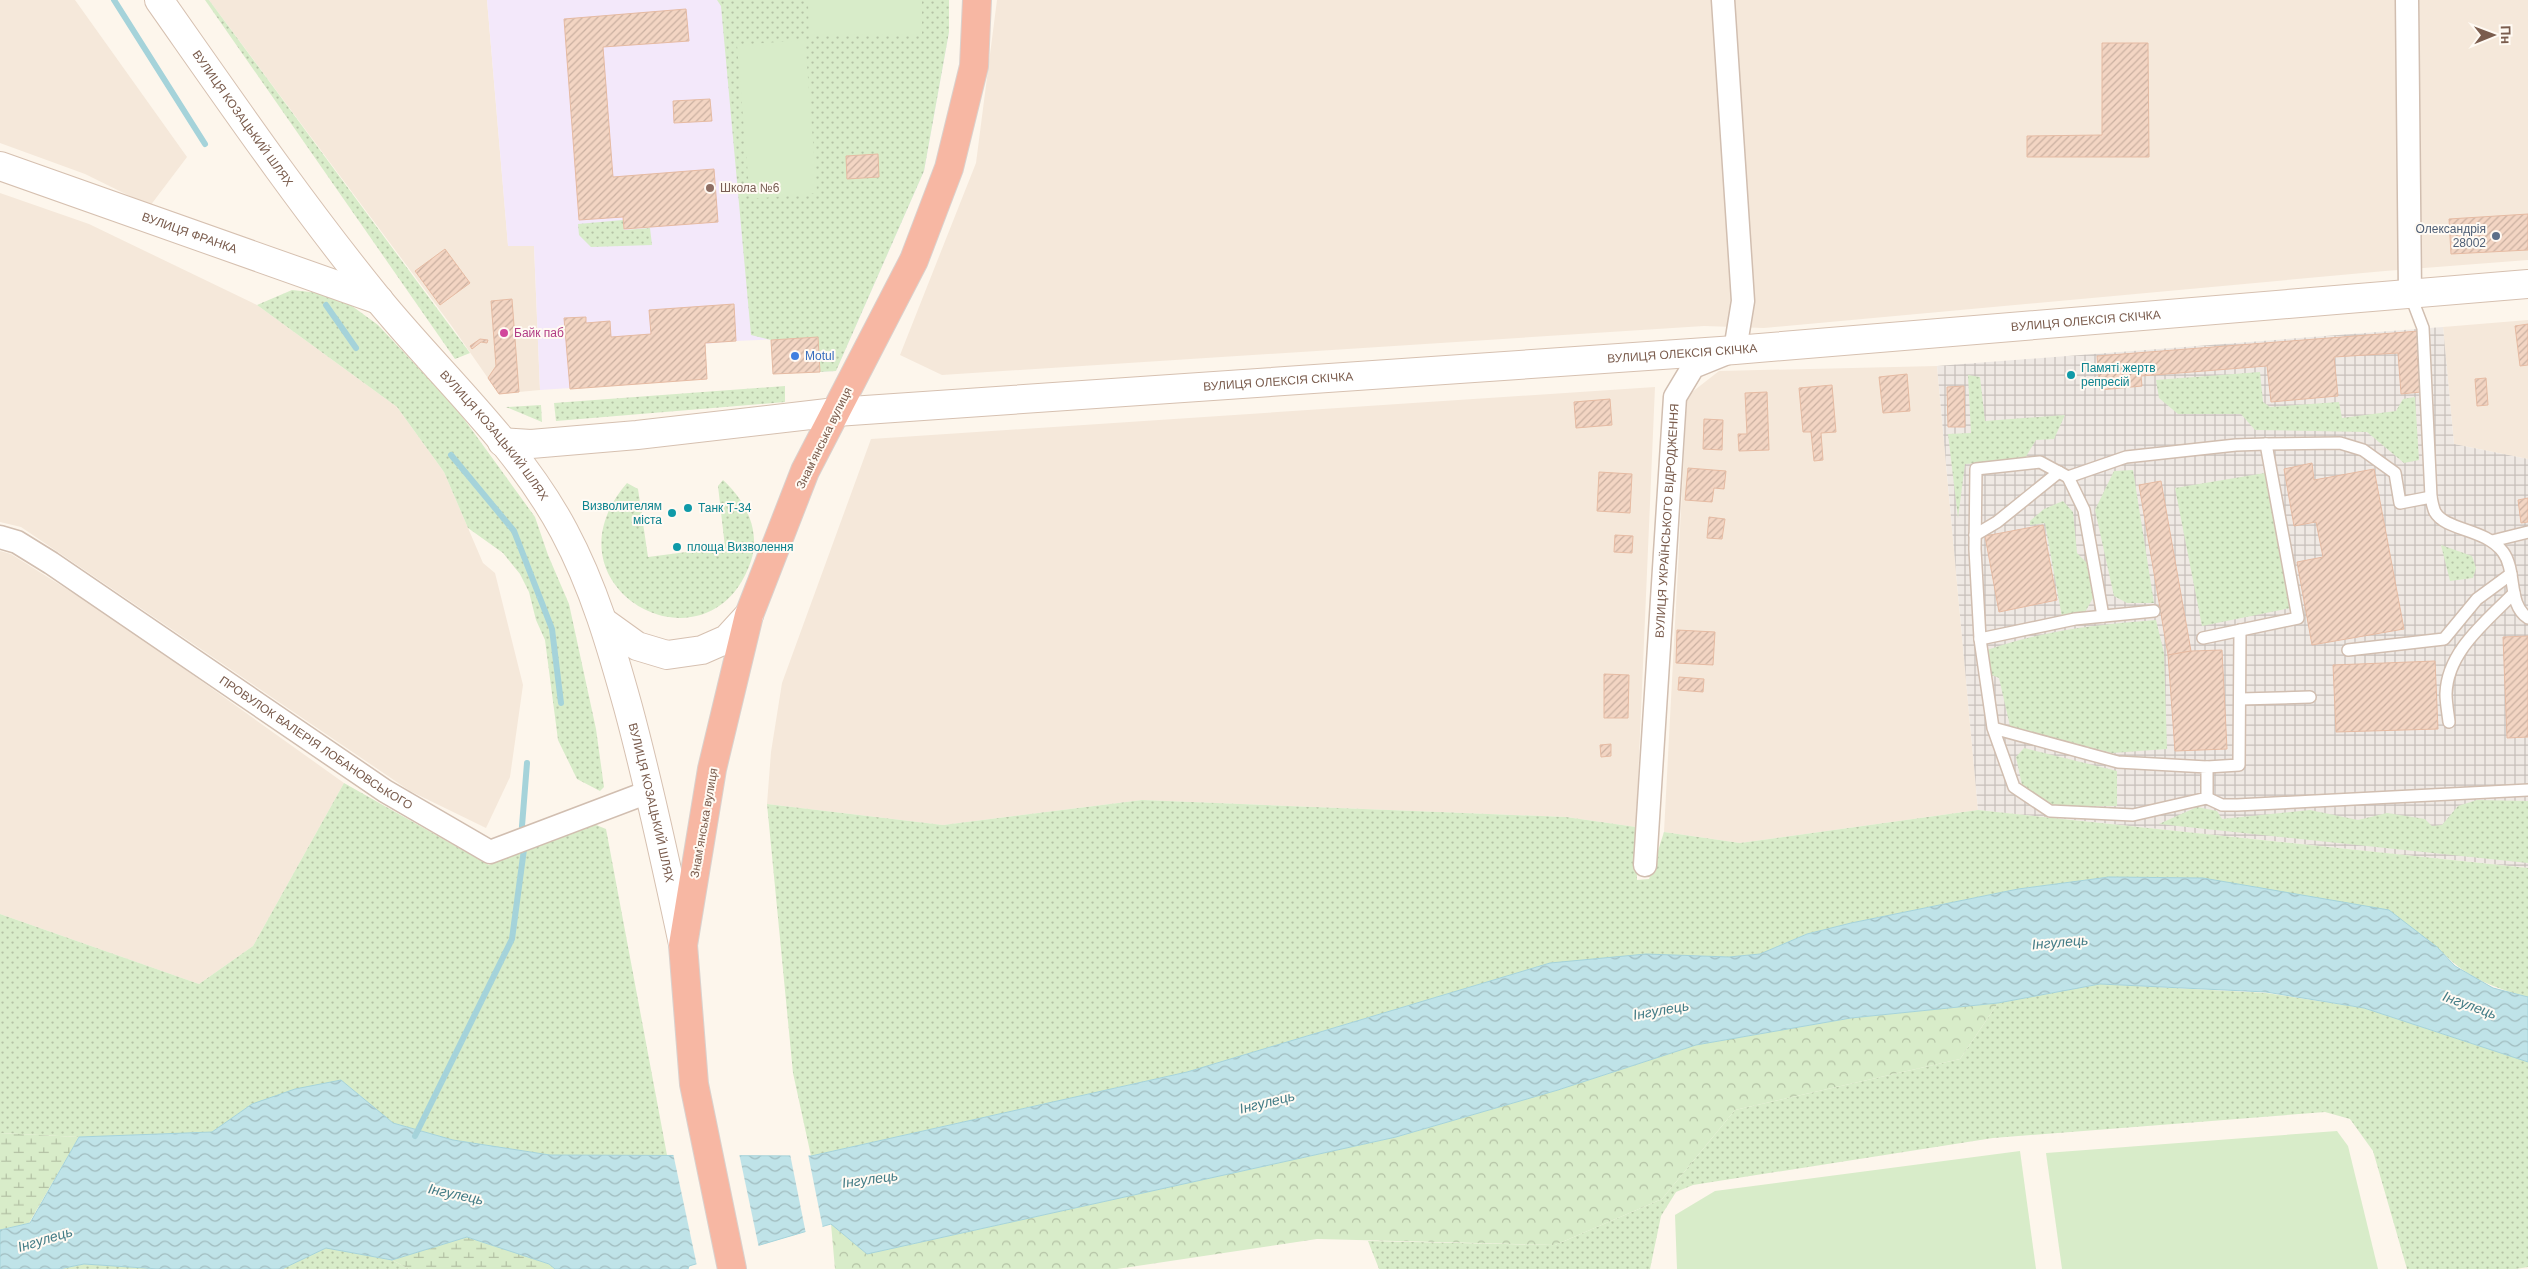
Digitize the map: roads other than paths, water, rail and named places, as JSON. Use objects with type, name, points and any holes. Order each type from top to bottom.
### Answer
[{"type":"highway","name":"Знамʼянська вулиця","points":[[732,1269],[694,1084],[683,945],[712,768],[749,616],[805,471],[914,260],[949,168],[974,66],[977,0]]},
{"type":"street","name":"ВУЛИЦЯ КОЗАЦЬКИЙ ШЛЯХ","points":[[159,0],[303,204],[379,300],[502,442],[534,482],[564,531],[605,623],[650,791],[683,945]]},
{"type":"street","points":[[1723,0],[1743,301],[1735,350]]},
{"type":"street","points":[[2408,0],[2410,294]]},
{"type":"street","name":"ВУЛИЦЯ ФРАНКА","points":[[0,166],[379,300]]},
{"type":"street","name":"ВУЛИЦЯ ОЛЕКСІЯ СКІЧКА","points":[[502,442],[531,444],[836,412],[1735,350],[2528,284]]},
{"type":"street","name":"ВУЛИЦЯ УКРАЇНСЬКОГО ВІДРОДЖЕННЯ","points":[[1645,865],[1675,397],[1693,367],[1735,350]]},
{"type":"street","name":"ПРОВУЛОК ВАЛЕРІЯ ЛОБАНОВСЬКОГО","points":[[0,537],[16,542],[51,563],[385,791],[490,852],[650,791]]},
{"type":"street","points":[[605,623],[637,646],[667,655],[702,650],[728,639],[749,616]]},
{"type":"lane","points":[[2410,294],[2424,328],[2431,497],[2435,512],[2444,522],[2488,537],[2504,553],[2511,574],[2517,605],[2528,618]]},
{"type":"lane","points":[[1975,535],[1998,522],[2064,475],[2126,457],[2236,444],[2340,443],[2363,450],[2395,473],[2400,503],[2431,497]]},
{"type":"lane","points":[[2203,638],[2298,618],[2266,444]]},
{"type":"lane","points":[[2104,616],[2084,510],[2064,475],[2040,462],[1976,469],[1975,535],[1980,638],[1993,728],[2014,787],[2050,811],[2133,815],[2207,798],[2222,805],[2237,806],[2528,790]]},
{"type":"lane","points":[[2492,541],[2528,532]]},
{"type":"lane","points":[[2348,650],[2444,639],[2476,599],[2511,574]]},
{"type":"lane","points":[[2449,722],[2446,694],[2452,666],[2467,642],[2514,593]]},
{"type":"lane","points":[[1980,638],[2075,619],[2154,611]]},
{"type":"lane","points":[[1993,728],[2118,762],[2207,767],[2240,765],[2240,630]]},
{"type":"lane","points":[[2240,698],[2310,697]]},
{"type":"lane","points":[[2207,767],[2207,798]]},
{"type":"water","name":"Інгулець","points":[[2109,877],[2203,878],[2389,910],[2437,947],[2455,966],[2493,988],[2528,997],[2528,1062],[2364,1008],[2266,992],[2100,984],[1998,1003],[1851,1018],[1696,1045],[1558,1090],[1396,1137],[867,1254],[831,1224],[689,1266],[688,1269],[555,1269],[549,1264],[467,1237],[392,1260],[326,1248],[282,1269],[159,1269],[84,1264],[59,1269],[0,1269],[0,1230],[30,1223],[79,1137],[212,1132],[252,1104],[295,1089],[341,1080],[393,1123],[453,1140],[550,1155],[811,1156],[1187,1072],[1550,963],[1646,954],[1729,957],[1760,954],[1807,934],[1851,923],[2018,889]]},
{"type":"waterway","points":[[114,0],[205,144]]},
{"type":"waterway","points":[[326,305],[356,348]]},
{"type":"waterway","points":[[451,455],[514,531],[552,629],[561,703]]},
{"type":"waterway","points":[[522,826],[527,763]]},
{"type":"waterway","points":[[415,1136],[512,939],[524,849]]},
{"type":"place","name":"Школа №6","points":[[710,188]]},
{"type":"place","name":"Олександрія 28002","points":[[2496,236]]},
{"type":"place","name":"Байк паб","points":[[504,333]]},
{"type":"place","name":"Motul","points":[[795,356]]},
{"type":"place","name":"Памяті жертв репресій","points":[[2071,375]]},
{"type":"place","name":"Танк Т-34","points":[[688,508]]},
{"type":"place","name":"Визволителям міста","points":[[672,513]]},
{"type":"place","name":"площа Визволення","points":[[677,547]]}]
